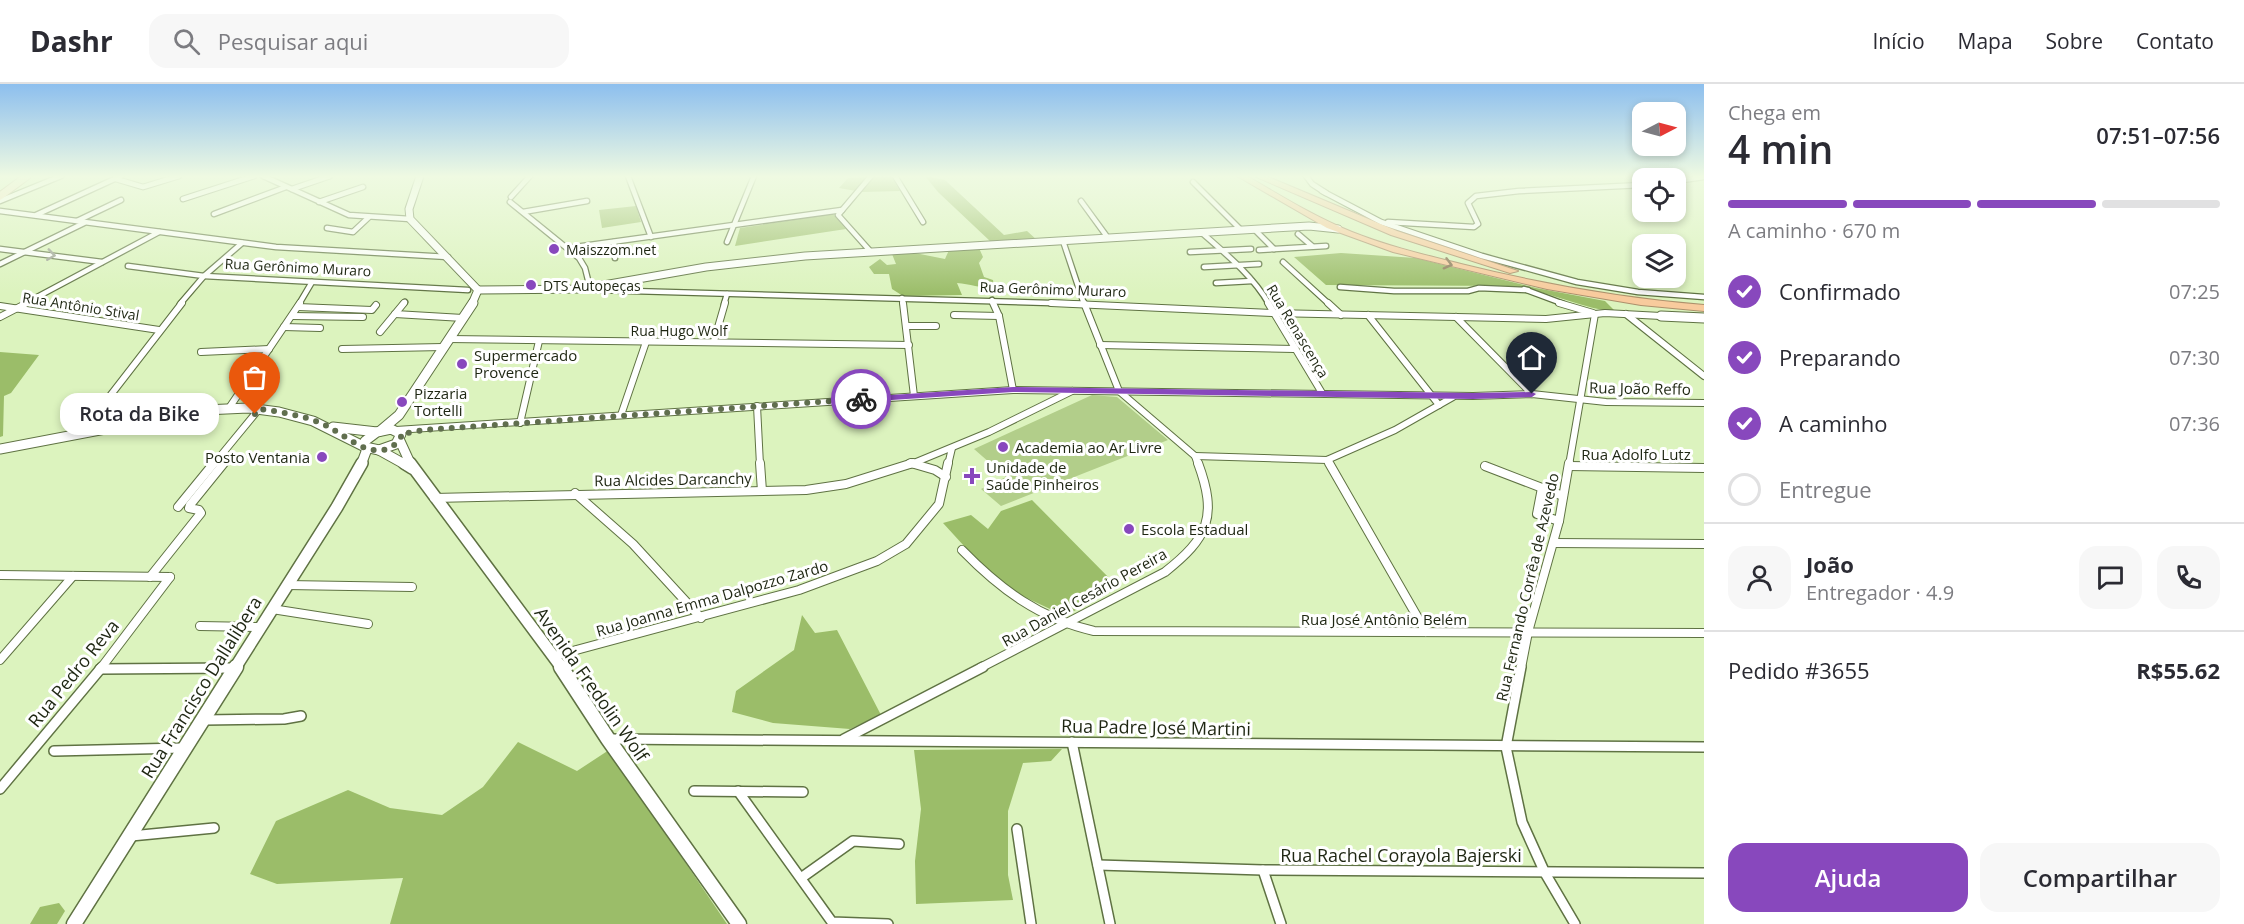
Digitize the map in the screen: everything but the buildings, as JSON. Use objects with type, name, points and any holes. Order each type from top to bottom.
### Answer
[{"type":"highway","points":[[1312,215],[1339,229],[1391,248],[1521,282],[1617,299],[1704,307]]},
{"type":"highway","points":[[1322,221],[1334,215]]},
{"type":"highway","points":[[1363,215],[1412,239],[1505,269],[1581,288],[1704,307]]},
{"type":"highway","points":[[1391,248],[1416,249],[1419,246],[1412,239]]},
{"type":"highway","points":[[1617,299],[1680,317]]},
{"type":"street","points":[[29,215],[302,249],[448,257]]},
{"type":"street","points":[[76,221],[88,215]]},
{"type":"street","points":[[352,215],[410,219]]},
{"type":"street","points":[[379,431],[399,415],[476,298],[473,290],[448,257],[410,219],[410,215]]},
{"type":"street","points":[[527,215],[582,262],[590,288],[727,264],[871,252],[1309,226],[1339,229]]},
{"type":"street","points":[[643,215],[651,237]]},
{"type":"street","points":[[727,242],[738,215]]},
{"type":"street","points":[[568,248],[805,215]]},
{"type":"street","points":[[839,215],[871,252]]},
{"type":"street","points":[[919,215],[923,222]]},
{"type":"street","points":[[1091,215],[1108,238]]},
{"type":"street","points":[[1226,215],[1241,230]]},
{"type":"street","points":[[1377,223],[1474,227],[1478,225],[1474,215]]},
{"type":"street","points":[[327,228],[353,232],[369,217]]},
{"type":"street","points":[[1309,226],[1322,221]]},
{"type":"street","points":[[0,264],[86,222]]},
{"type":"street","points":[[1377,223],[1492,259],[1577,282],[1628,290],[1704,297]]},
{"type":"street","points":[[1254,229],[1274,249]]},
{"type":"street","points":[[0,317],[159,232]]},
{"type":"street","name":"Rua Renascença","points":[[1201,232],[1222,250],[1261,291],[1272,313],[1322,393]]},
{"type":"street","points":[[1298,234],[1312,246]]},
{"type":"street","points":[[1063,241],[1084,303],[1119,391],[1195,456],[1326,459],[1395,430],[1455,396]]},
{"type":"street","points":[[614,242],[615,258]]},
{"type":"street","points":[[82,432],[159,330],[204,276],[242,243]]},
{"type":"street","points":[[1259,250],[1326,246]]},
{"type":"street","points":[[0,249],[102,262]]},
{"type":"street","points":[[1190,252],[1251,249]]},
{"type":"street","points":[[1283,262],[1341,315]]},
{"type":"street","points":[[1204,267],[1259,264]]},
{"type":"street","name":"Rua Gerônimo Muraro","points":[[128,266],[204,276],[473,290],[590,288],[616,291],[1084,303],[1341,315],[1557,319],[1595,314]]},
{"type":"street","points":[[1216,283],[1252,281]]},
{"type":"street","points":[[229,408],[298,307],[312,282]]},
{"type":"street","points":[[616,291],[620,283]]},
{"type":"street","points":[[1340,287],[1394,291],[1526,289],[1595,314],[1659,312]]},
{"type":"street","points":[[714,341],[727,294]]},
{"type":"street","points":[[902,298],[908,326],[914,396]]},
{"type":"street","points":[[992,300],[999,316],[1013,390]]},
{"type":"street","points":[[380,332],[405,302]]},
{"type":"street","points":[[298,307],[372,310],[376,305]]},
{"type":"street","name":"Rua Antônio Stival","points":[[0,306],[159,330]]},
{"type":"street","points":[[395,314],[463,318]]},
{"type":"street","name":"Rua Fernando Corrêa de Azevedo","points":[[1575,924],[1545,873],[1522,822],[1506,747],[1528,632],[1559,521],[1595,314]]},
{"type":"street","points":[[1626,314],[1704,376]]},
{"type":"street","points":[[954,315],[999,316]]},
{"type":"street","points":[[1368,315],[1439,405]]},
{"type":"street","points":[[292,316],[363,317]]},
{"type":"street","points":[[1456,317],[1532,394]]},
{"type":"street","points":[[1680,317],[1704,318]]},
{"type":"street","points":[[908,326],[936,326]]},
{"type":"street","points":[[284,327],[320,328]]},
{"type":"street","name":"Rua Hugo Wolf","points":[[449,339],[909,345]]},
{"type":"street","points":[[520,423],[539,341]]},
{"type":"street","points":[[621,415],[646,342]]},
{"type":"street","points":[[1100,345],[1294,349]]},
{"type":"street","points":[[342,349],[443,347]]},
{"type":"street","points":[[201,352],[269,349]]},
{"type":"street","name":"Rua João Reffo","points":[[399,435],[424,430],[621,415],[1013,390],[1455,396],[1532,394],[1606,402],[1704,403]]},
{"type":"street","name":"Rua Alcides Darcanchy","points":[[434,498],[575,493],[762,491],[844,484],[952,448],[991,432],[1074,390]]},
{"type":"street","points":[[757,406],[762,491]]},
{"type":"street","points":[[0,448],[197,411],[229,408],[259,409],[290,414],[328,427],[399,435]]},
{"type":"street","points":[[0,575],[150,577],[201,513],[199,510],[178,507],[259,409]]},
{"type":"street","points":[[372,449],[391,447],[399,435],[399,415]]},
{"type":"street","name":"Avenida Fredolin Wolf","points":[[328,427],[412,468]]},
{"type":"street","name":"Rua Francisco Dallalibera","points":[[74,924],[372,449],[367,437],[379,431]]},
{"type":"street","name":"Avenida Fredolin Wolf","points":[[399,435],[412,468],[554,656],[608,739],[740,924]]},
{"type":"street","name":"Rua Joanna Emma Dalpozzo Zardo","points":[[554,656],[799,590],[877,561],[906,544],[939,504],[952,448]]},
{"type":"street","name":"Rua Daniel Cesário Pereira","points":[[842,740],[1165,572],[1188,554],[1200,540],[1206,523],[1208,501],[1195,456]]},
{"type":"street","points":[[189,508],[228,458]]},
{"type":"street","points":[[1326,459],[1426,632]]},
{"type":"street","points":[[909,464],[935,470],[946,477]]},
{"type":"street","points":[[1485,466],[1563,496]]},
{"type":"street","name":"Rua Adolfo Lutz","points":[[1569,466],[1704,468]]},
{"type":"street","points":[[1542,488],[1537,514],[1559,521]]},
{"type":"street","points":[[575,493],[633,544],[701,618]]},
{"type":"street","points":[[1554,543],[1704,544]]},
{"type":"street","name":"Rua José Antônio Belém","points":[[962,550],[998,586],[1065,625],[1094,631],[1152,633],[1704,633]]},
{"type":"street","points":[[0,660],[73,576]]},
{"type":"street","name":"Rua Pedro Reva","points":[[0,789],[100,669],[170,577],[150,577]]},
{"type":"street","points":[[288,585],[412,586]]},
{"type":"street","points":[[272,609],[368,624]]},
{"type":"street","points":[[200,626],[260,627]]},
{"type":"street","points":[[100,669],[234,668]]},
{"type":"street","points":[[201,720],[284,719],[301,716]]},
{"type":"street","name":"Rua Padre José Martini","points":[[608,739],[1704,747]]},
{"type":"street","points":[[1072,742],[1110,924]]},
{"type":"street","points":[[54,751],[184,748]]},
{"type":"street","points":[[694,791],[803,792]]},
{"type":"street","points":[[738,792],[832,922],[888,924]]},
{"type":"street","points":[[128,836],[214,828]]},
{"type":"street","points":[[1017,829],[1031,924]]},
{"type":"street","points":[[801,878],[853,841],[899,844]]},
{"type":"street","name":"Rua Rachel Corayola Bajerski","points":[[1098,865],[1263,870],[1704,873]]},
{"type":"street","points":[[1263,870],[1281,924]]},
{"type":"green space","points":[[600,215],[639,215],[641,222],[602,228]]},
{"type":"green space","points":[[834,215],[846,229],[735,246],[740,228]]},
{"type":"green space","points":[[963,215],[983,215],[1004,235],[1027,231],[1037,240],[991,242]]},
{"type":"green space","points":[[979,248],[983,257],[979,263],[984,277],[993,280],[994,288],[957,283],[962,295],[903,296],[892,289],[889,274],[874,274],[869,267],[880,259],[887,265],[896,264],[892,254],[915,253],[945,259],[949,250]]},
{"type":"green space","points":[[1341,253],[1416,258],[1536,288],[1605,301],[1616,312],[1513,286],[1326,285],[1294,257]]},
{"type":"green space","points":[[0,352],[39,355],[11,393],[4,396],[3,436],[0,437]]},
{"type":"green space","points":[[1092,395],[1117,397],[1168,440],[1001,506],[981,489],[1006,477],[974,449]]},
{"type":"green space","points":[[1032,500],[1118,587],[1065,616],[1016,593],[975,558],[943,523],[971,515],[988,529],[1001,511]]},
{"type":"green space","points":[[802,615],[815,633],[837,630],[881,715],[850,729],[773,723],[732,712],[736,691],[794,650]]},
{"type":"green space","points":[[518,742],[577,771],[609,750],[727,924],[390,924],[403,878],[277,884],[250,874],[276,821],[348,790],[390,808],[442,815],[483,787]]},
{"type":"green space","points":[[1062,749],[1051,761],[1023,763],[1008,811],[1008,875],[1013,900],[916,904],[915,861],[921,809],[914,750]]},
{"type":"green space","points":[[59,903],[65,911],[57,924],[30,924],[40,907]]},
{"type":"way so far","points":[[255,414],[259,409],[302,417],[376,451],[396,444],[400,441],[401,434],[424,430],[861,399]]},
{"type":"place","name":"Maiszzom.net","points":[[554,249]]},
{"type":"place","name":"DTS Autopeças","points":[[531,285]]},
{"type":"place","name":"Supermercado Provence","points":[[462,364]]},
{"type":"place","name":"Pizzaria Tortelli","points":[[402,402]]},
{"type":"place","name":"Rota da Bike","points":[[255,414]]},
{"type":"place","name":"Academia ao Ar Livre","points":[[1003,447]]},
{"type":"place","name":"Posto Ventania","points":[[322,457]]},
{"type":"place","name":"Unidade de Saúde Pinheiros","points":[[972,476]]},
{"type":"place","name":"Escola Estadual","points":[[1129,529]]},
{"type":"route","points":[[861,399],[1013,390],[1473,396],[1532,394]]}]
